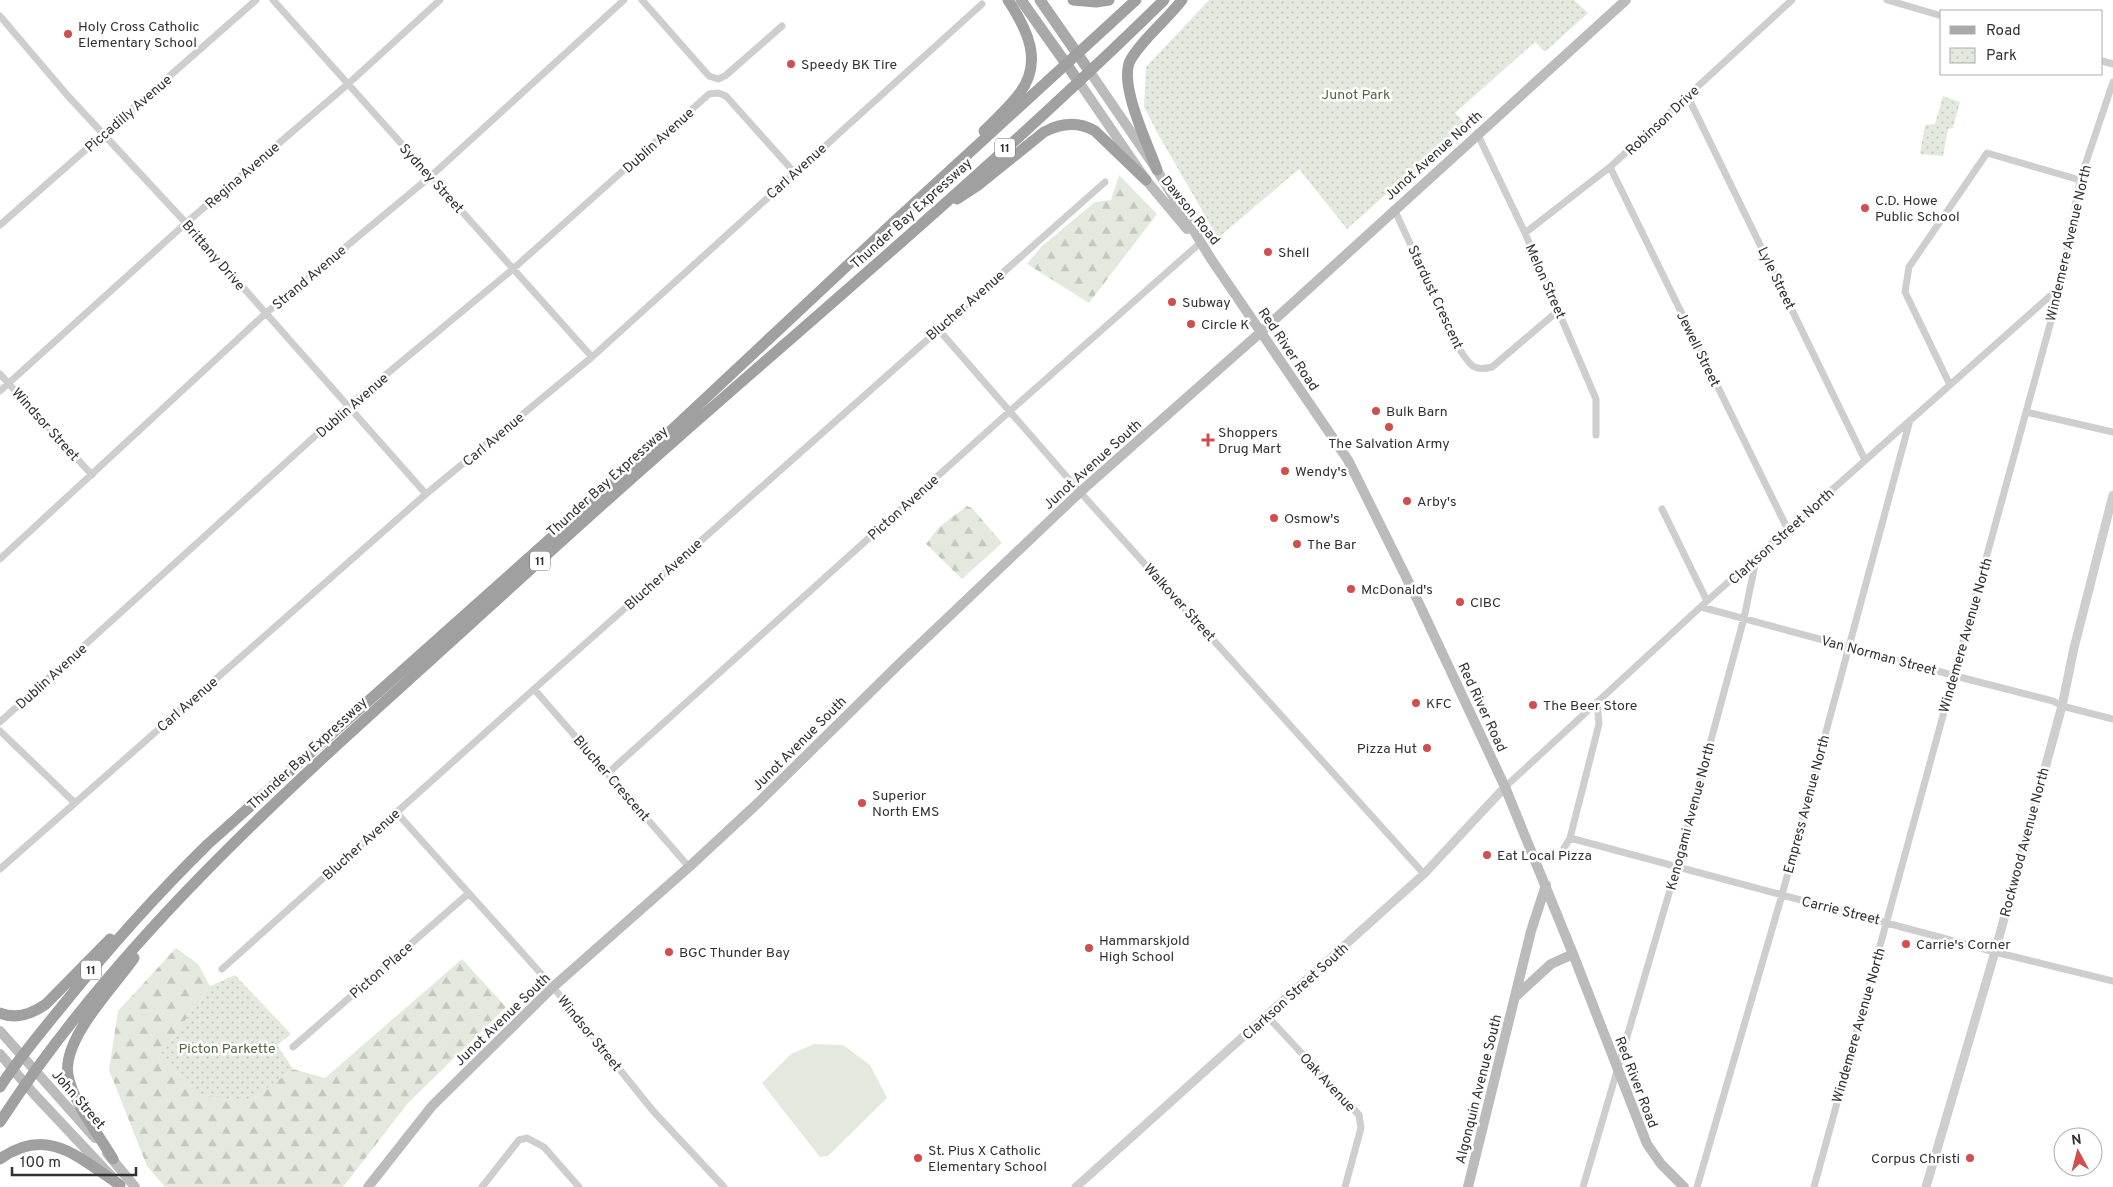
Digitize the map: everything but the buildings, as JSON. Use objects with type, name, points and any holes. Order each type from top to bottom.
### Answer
[{"type":"highway","points":[[925,194],[1020,93],[1024,85],[1031,61],[1031,44],[1020,17],[1008,0]]},
{"type":"highway","points":[[1073,0],[1096,2],[1108,0]]},
{"type":"highway","name":"Thunder Bay Expressway","points":[[0,1087],[97,962],[155,897],[222,832],[663,438],[1136,0]]},
{"type":"highway","name":"Thunder Bay Expressway","points":[[0,1122],[35,1070],[114,972],[160,920],[294,784],[656,457],[932,215],[1090,72],[1164,0]]},
{"type":"highway","points":[[1157,170],[1129,94],[1127,69],[1137,51],[1182,0]]},
{"type":"highway","points":[[932,215],[977,186],[1037,136],[1053,127],[1073,123],[1095,131],[1146,180]]},
{"type":"highway","points":[[0,1013],[23,1016],[35,1012],[46,1004],[96,952],[155,897]]},
{"type":"highway","points":[[113,1160],[74,1092],[68,1076],[67,1059],[77,1036],[160,920]]},
{"type":"highway","points":[[0,1159],[18,1148],[32,1144],[58,1146],[75,1154],[121,1186]]},
{"type":"main road","name":"Dawson Road","points":[[1021,0],[1068,65],[1146,180],[1211,258]]},
{"type":"main road","name":"Dawson Road","points":[[1040,0],[1079,54],[1157,170],[1211,258]]},
{"type":"main road","name":"Junot Avenue North","points":[[1261,332],[1626,0]]},
{"type":"main road","name":"Red River Road","points":[[1211,258],[1348,460],[1416,597],[1505,787],[1546,885],[1647,1144],[1661,1164],[1684,1187]]},
{"type":"main road","name":"Junot Avenue South","points":[[368,1187],[432,1106],[553,987],[690,868],[900,663],[1080,492],[1261,332]]},
{"type":"main road","name":"Algonquin Avenue South","points":[[1468,1187],[1531,932],[1546,885]]},
{"type":"main road","name":"Algonquin Avenue South","points":[[1514,998],[1551,964],[1573,954]]},
{"type":"main road","name":"John Street","points":[[0,1031],[23,1055],[135,1187]]},
{"type":"main road","name":"John Street","points":[[0,1054],[121,1186]]},
{"type":"street","name":"Piccadilly Avenue","points":[[0,225],[256,0]]},
{"type":"street","name":"Sydney Street","points":[[273,0],[592,357]]},
{"type":"street","name":"Regina Avenue","points":[[0,391],[186,223],[348,84],[440,0]]},
{"type":"street","name":"Strand Avenue","points":[[0,559],[265,314],[430,176],[624,0]]},
{"type":"street","points":[[642,0],[710,76],[718,79],[725,76],[782,26]]},
{"type":"street","name":"Robinson Drive","points":[[1525,233],[1610,167],[1792,0]]},
{"type":"street","points":[[1887,0],[1940,15]]},
{"type":"street","name":"Carl Avenue","points":[[0,869],[426,494],[592,357],[794,172],[982,4]]},
{"type":"street","name":"Brittany Drive","points":[[0,16],[104,135],[186,223],[426,494]]},
{"type":"street","name":"Windemere Avenue North","points":[[1814,1187],[2060,288],[2080,180],[2113,82]]},
{"type":"street","name":"Dublin Avenue","points":[[0,722],[347,407],[513,269],[709,94],[718,93],[726,96],[794,172]]},
{"type":"street","name":"Lyle Street","points":[[1688,96],[1865,460]]},
{"type":"street","name":"Melon Street","points":[[1478,133],[1525,233],[1596,399],[1596,434]]},
{"type":"street","points":[[1950,385],[1905,292],[1909,266],[1987,153],[2080,180]]},
{"type":"street","name":"Jewell Street","points":[[1610,167],[1788,530]]},
{"type":"street","name":"Blucher Avenue","points":[[222,969],[1105,182]]},
{"type":"street","name":"Stardust Crescent","points":[[1394,209],[1460,350],[1470,365],[1482,370],[1492,366],[1559,310]]},
{"type":"street","name":"Picton Avenue","points":[[608,773],[1010,411],[1199,244]]},
{"type":"street","name":"Clarkson Street North","points":[[1505,787],[1707,601],[1756,560],[1865,460],[2060,288]]},
{"type":"street","name":"Walkover Street","points":[[938,329],[1080,492],[1424,874]]},
{"type":"street","name":"Windsor Street","points":[[0,374],[92,475]]},
{"type":"street","points":[[2026,412],[2113,432]]},
{"type":"street","name":"Empress Avenue North","points":[[1697,1187],[1782,895],[1910,420]]},
{"type":"street","name":"Rockwood Avenue North","points":[[1926,1187],[1995,952],[2062,706],[2074,648],[2113,495]]},
{"type":"street","points":[[1662,509],[1707,601]]},
{"type":"street","name":"Kenogami Avenue North","points":[[1583,1187],[1677,866],[1744,618],[1756,560]]},
{"type":"street","name":"Van Norman Street","points":[[1702,607],[2053,701],[2062,706],[2113,719]]},
{"type":"street","name":"Blucher Crescent","points":[[534,689],[690,868]]},
{"type":"street","points":[[1564,848],[1570,838],[1599,724],[1597,702]]},
{"type":"street","points":[[0,731],[75,803]]},
{"type":"street","name":"Clarkson Street South","points":[[1076,1187],[1424,874],[1505,787]]},
{"type":"street","name":"Windsor Street","points":[[396,812],[553,987],[654,1112],[724,1187]]},
{"type":"street","name":"Carrie Street","points":[[1570,838],[2113,982]]},
{"type":"street","name":"Picton Place","points":[[293,1048],[469,893]]},
{"type":"street","name":"Oak Avenue","points":[[1267,1016],[1359,1115],[1361,1128],[1345,1187]]},
{"type":"street","points":[[482,1187],[519,1140],[527,1138],[544,1147],[579,1187]]},
{"type":"green space","name":"Junot Park","points":[[1209,0],[1574,0],[1588,13],[1545,52],[1535,42],[1455,113],[1465,124],[1347,229],[1299,169],[1218,238],[1144,107],[1146,67]]},
{"type":"green space","points":[[1943,96],[1960,102],[1953,128],[1948,129],[1943,156],[1920,154],[1925,125],[1935,124]]},
{"type":"green space","points":[[1119,175],[1157,214],[1089,303],[1027,264],[1041,247],[1095,202],[1111,200]]},
{"type":"green space","points":[[967,506],[972,508],[1002,543],[962,579],[926,544],[939,527]]},
{"type":"green space","points":[[176,948],[198,964],[210,986],[159,1057],[250,1101],[293,1069],[325,1078],[462,959],[506,1007],[408,1103],[343,1187],[165,1187],[147,1166],[109,1070],[118,1011]]},
{"type":"green space","name":"Picton Parkette","points":[[235,975],[291,1034],[277,1045],[293,1069],[250,1101],[199,1095],[159,1057],[210,986]]},
{"type":"green space","points":[[814,1044],[843,1045],[870,1065],[887,1098],[828,1156],[820,1157],[762,1083],[791,1054]]},
{"type":"place","name":"Holy Cross Catholic Elementary School","points":[[68,34]]},
{"type":"place","name":"Speedy BK Tire","points":[[791,64]]},
{"type":"place","name":"C.D. Howe Public School","points":[[1865,208]]},
{"type":"place","name":"Shell","points":[[1268,252]]},
{"type":"place","name":"Subway","points":[[1172,302]]},
{"type":"place","name":"Circle K","points":[[1191,324]]},
{"type":"place","name":"Bulk Barn","points":[[1376,411]]},
{"type":"place","name":"The Salvation Army","points":[[1389,427]]},
{"type":"place","name":"Shoppers Drug Mart","points":[[1208,440]]},
{"type":"place","name":"Wendy's","points":[[1285,471]]},
{"type":"place","name":"Arby's","points":[[1407,501]]},
{"type":"place","name":"Osmow's","points":[[1274,518]]},
{"type":"place","name":"The Bar","points":[[1297,544]]},
{"type":"place","name":"McDonald's","points":[[1351,589]]},
{"type":"place","name":"CIBC","points":[[1460,602]]},
{"type":"place","name":"KFC","points":[[1416,703]]},
{"type":"place","name":"The Beer Store","points":[[1533,705]]},
{"type":"place","name":"Pizza Hut","points":[[1427,748]]},
{"type":"place","name":"Superior North EMS","points":[[862,803]]},
{"type":"place","name":"Eat Local Pizza","points":[[1487,855]]},
{"type":"place","name":"Carrie's Corner","points":[[1906,944]]},
{"type":"place","name":"Hammarskjold High School","points":[[1089,948]]},
{"type":"place","name":"BGC Thunder Bay","points":[[669,952]]},
{"type":"place","name":"St. Pius X Catholic Elementary School","points":[[918,1158]]},
{"type":"place","name":"Corpus Christi","points":[[1970,1158]]}]
